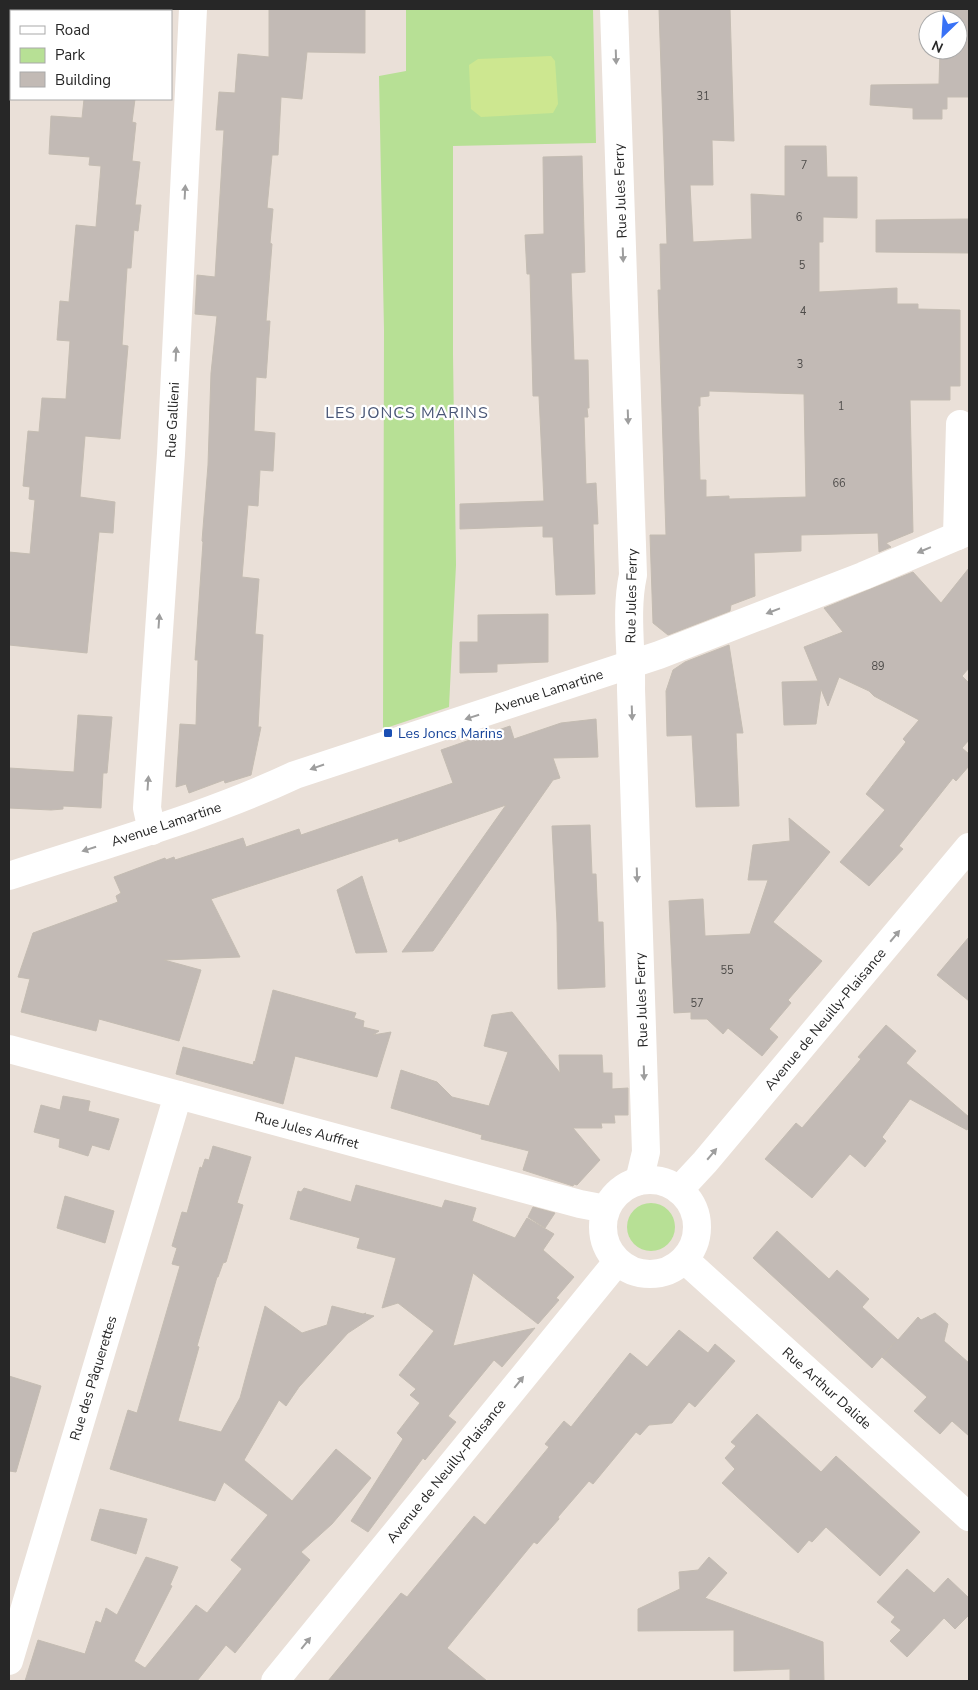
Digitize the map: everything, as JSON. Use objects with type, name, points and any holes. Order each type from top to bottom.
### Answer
[{"type":"street","name":"Rue Gallieni","points":[[152,831],[147,808],[171,454],[193,9]]},
{"type":"street","name":"Rue Jules Ferry","points":[[614,9],[633,575],[629,595],[632,664],[631,698],[646,1152],[639,1181]]},
{"type":"street","points":[[960,424],[963,534]]},
{"type":"street","name":"Avenue Lamartine","points":[[9,876],[130,836],[152,831],[256,793],[295,775],[632,664],[863,576],[963,534]]},
{"type":"street","name":"Avenue de Neuilly-Plaisance","points":[[679,1190],[705,1162],[969,847]]},
{"type":"street","name":"Rue Jules Auffret","points":[[9,1049],[580,1204],[606,1209]]},
{"type":"street","name":"Rue des Pâquerettes","points":[[9,1661],[178,1095]]},
{"type":"street","points":[[653,1180],[667,1183],[679,1190],[688,1200],[695,1213],[697,1226],[696,1240],[685,1260],[670,1270],[656,1274],[642,1274],[629,1270],[617,1262],[608,1251],[603,1237],[606,1209],[614,1197],[625,1187],[639,1181],[653,1180]]},
{"type":"street","name":"Rue Arthur Dalide","points":[[685,1260],[969,1517]]},
{"type":"street","name":"Avenue de Neuilly-Plaisance","points":[[275,1681],[617,1262]]},
{"type":"green space","points":[[406,9],[593,9],[596,143],[453,146],[456,565],[449,707],[383,729],[384,330],[379,76],[406,71]]},
{"type":"green space","points":[[551,56],[555,61],[558,104],[553,113],[481,117],[471,109],[469,65],[478,59]]},
{"type":"green space","points":[[646,1203],[656,1203],[668,1210],[675,1222],[675,1232],[668,1244],[656,1251],[646,1251],[638,1247],[631,1240],[627,1232],[627,1222],[631,1214],[638,1207]]},
{"type":"building","points":[[269,9],[365,9],[365,53],[307,52],[302,99],[281,97],[278,155],[272,155],[267,208],[273,209],[266,321],[270,321],[266,378],[256,377],[254,431],[275,433],[273,471],[260,470],[258,506],[248,505],[242,577],[259,579],[255,634],[263,635],[258,727],[261,727],[251,775],[225,783],[224,780],[189,793],[186,784],[176,787],[180,724],[196,725],[198,660],[195,660],[208,465],[211,373],[217,316],[195,314],[197,275],[215,277],[224,130],[216,130],[219,92],[235,93],[238,54],[269,57]]},
{"type":"building","points":[[659,9],[730,9],[734,141],[712,140],[713,185],[690,185],[693,242],[752,239],[751,194],[785,196],[785,146],[826,146],[827,177],[857,177],[857,218],[823,217],[823,242],[819,242],[819,292],[897,288],[897,304],[918,304],[918,309],[960,310],[960,386],[950,386],[950,400],[910,400],[913,532],[886,543],[891,547],[879,552],[878,533],[801,535],[801,551],[754,553],[755,596],[731,605],[730,611],[668,635],[653,623],[650,535],[666,535],[658,290],[661,290],[660,244],[667,244]],"holes":[[[709,391],[804,394],[806,497],[729,499],[729,496],[706,497],[706,480],[700,480],[698,406],[700,406],[700,397],[709,396]]]},
{"type":"building","points":[[969,9],[969,97],[947,97],[947,109],[942,109],[942,119],[913,119],[913,108],[870,105],[871,85],[939,84],[940,60],[968,60],[968,10],[941,10]]},
{"type":"building","points":[[84,100],[135,100],[132,122],[136,123],[132,161],[140,162],[135,205],[141,205],[138,231],[134,230],[131,268],[127,268],[122,345],[128,346],[120,439],[85,436],[80,497],[115,502],[113,533],[99,532],[87,653],[9,645],[9,552],[30,554],[35,500],[29,499],[30,487],[23,486],[28,431],[39,432],[42,398],[66,399],[70,341],[57,340],[60,301],[69,302],[76,225],[96,227],[101,166],[89,165],[90,157],[49,154],[51,116],[82,118]]},
{"type":"building","points":[[582,156],[585,272],[571,273],[574,360],[588,360],[589,408],[587,408],[588,417],[584,417],[586,484],[596,483],[598,524],[593,524],[595,594],[556,595],[553,537],[543,537],[543,526],[460,529],[460,504],[544,501],[539,396],[533,396],[530,274],[527,274],[525,235],[544,234],[543,157]]},
{"type":"building","points":[[969,219],[969,253],[876,252],[876,220]]},
{"type":"building","points":[[969,568],[969,668],[962,676],[969,683],[969,740],[962,748],[969,754],[969,766],[956,781],[953,778],[899,846],[903,849],[869,886],[840,862],[885,810],[866,794],[906,742],[903,739],[919,720],[874,696],[869,691],[839,677],[828,706],[821,689],[816,724],[784,725],[782,682],[818,681],[804,647],[843,632],[824,608],[913,572],[941,603]]},
{"type":"building","points":[[548,614],[548,662],[497,664],[497,672],[460,673],[460,642],[478,642],[478,615]]},
{"type":"building","points":[[729,645],[743,733],[736,733],[739,806],[696,807],[692,735],[667,736],[666,691],[673,670],[685,662]]},
{"type":"building","points":[[78,715],[112,717],[107,773],[103,773],[101,808],[63,806],[63,809],[51,810],[9,808],[9,768],[74,772]]},
{"type":"building","points":[[596,719],[598,757],[553,758],[560,778],[553,780],[433,951],[402,952],[506,805],[399,842],[398,838],[211,899],[240,957],[164,960],[201,970],[179,1041],[99,1019],[96,1031],[21,1012],[30,979],[18,977],[33,933],[118,902],[116,896],[121,893],[114,877],[165,858],[166,860],[174,857],[175,860],[243,838],[246,847],[299,829],[301,835],[453,783],[441,750],[510,726],[514,739],[561,723]]},
{"type":"building","points":[[789,818],[830,852],[773,922],[822,961],[788,1000],[791,1003],[769,1029],[778,1037],[762,1056],[728,1028],[723,1034],[707,1019],[691,1019],[691,1012],[674,1013],[669,901],[703,899],[705,936],[750,934],[768,880],[748,880],[753,845],[790,841]]},
{"type":"building","points":[[590,825],[592,874],[596,874],[598,922],[603,922],[605,987],[558,989],[552,826]]},
{"type":"building","points":[[362,876],[387,952],[356,953],[337,890]]},
{"type":"building","points":[[969,937],[969,1001],[937,975]]},
{"type":"building","points":[[273,990],[356,1013],[354,1018],[364,1021],[363,1027],[379,1031],[373,1035],[391,1032],[377,1077],[295,1056],[283,1104],[176,1074],[183,1047],[253,1065]]},
{"type":"building","points":[[512,1012],[560,1073],[559,1055],[602,1055],[603,1073],[612,1073],[612,1089],[628,1088],[628,1115],[614,1115],[615,1123],[601,1123],[602,1128],[573,1128],[600,1160],[577,1185],[574,1184],[573,1186],[523,1170],[529,1151],[481,1139],[482,1135],[391,1108],[401,1070],[437,1082],[452,1097],[489,1106],[508,1052],[484,1046],[492,1015]]},
{"type":"building","points":[[886,1025],[916,1051],[906,1063],[969,1117],[969,1127],[967,1130],[910,1099],[882,1137],[886,1141],[865,1167],[850,1154],[812,1198],[765,1159],[796,1123],[802,1128],[861,1059],[858,1057]]},
{"type":"building","points":[[63,1096],[90,1101],[88,1111],[119,1119],[109,1150],[92,1145],[88,1156],[59,1147],[60,1139],[34,1132],[41,1105],[60,1110]]},
{"type":"building","points":[[213,1146],[251,1157],[237,1203],[243,1205],[226,1262],[223,1263],[217,1277],[178,1421],[221,1432],[240,1398],[265,1306],[302,1333],[327,1325],[332,1306],[363,1314],[366,1313],[374,1316],[348,1333],[299,1387],[286,1406],[279,1400],[244,1460],[292,1501],[336,1449],[371,1478],[332,1524],[301,1552],[310,1560],[235,1653],[226,1645],[197,1681],[25,1681],[38,1640],[85,1654],[96,1621],[101,1623],[106,1608],[117,1615],[146,1557],[178,1567],[170,1585],[172,1586],[134,1661],[145,1668],[196,1605],[207,1613],[242,1569],[231,1560],[268,1515],[224,1482],[215,1501],[110,1469],[128,1410],[137,1413],[180,1266],[172,1264],[177,1248],[172,1246],[182,1212],[187,1213],[200,1167],[202,1168],[205,1159],[209,1160]]},
{"type":"building","points":[[356,1185],[442,1208],[445,1200],[476,1208],[472,1221],[515,1238],[527,1218],[554,1234],[543,1250],[574,1277],[556,1298],[559,1300],[538,1324],[473,1273],[453,1346],[535,1328],[502,1367],[494,1360],[448,1416],[456,1422],[425,1460],[423,1458],[368,1532],[351,1521],[403,1439],[397,1433],[420,1403],[410,1395],[416,1389],[399,1375],[434,1331],[398,1303],[382,1308],[396,1258],[357,1248],[360,1238],[290,1219],[298,1191],[301,1192],[304,1188],[351,1202]]},
{"type":"building","points":[[65,1196],[114,1211],[105,1243],[57,1228]]},
{"type":"building","points":[[533,1207],[555,1213],[545,1228],[528,1217]]},
{"type":"building","points":[[777,1231],[829,1279],[837,1270],[869,1299],[862,1307],[898,1340],[918,1317],[921,1320],[935,1313],[948,1324],[944,1341],[969,1363],[969,1436],[952,1421],[940,1434],[914,1411],[927,1397],[882,1357],[895,1342],[872,1368],[753,1258]]},
{"type":"building","points":[[679,1330],[708,1353],[715,1344],[735,1361],[695,1407],[689,1402],[672,1423],[649,1425],[640,1435],[636,1432],[593,1484],[589,1481],[537,1544],[534,1542],[447,1648],[487,1681],[328,1681],[401,1593],[407,1597],[474,1516],[485,1525],[549,1447],[545,1444],[564,1421],[571,1427],[630,1353],[647,1367]]},
{"type":"building","points":[[9,1376],[41,1386],[16,1472],[9,1471]]},
{"type":"building","points":[[757,1414],[821,1472],[836,1456],[920,1532],[880,1576],[826,1527],[812,1542],[809,1540],[798,1553],[722,1483],[735,1469],[725,1458],[736,1446],[731,1442]]},
{"type":"building","points":[[100,1509],[147,1519],[136,1554],[91,1540]]},
{"type":"building","points":[[709,1557],[727,1573],[705,1598],[823,1642],[824,1681],[790,1681],[790,1669],[734,1671],[734,1630],[638,1631],[638,1609],[680,1589],[679,1572],[698,1570]]},
{"type":"building","points":[[907,1569],[934,1593],[948,1578],[969,1598],[969,1615],[955,1629],[944,1618],[907,1657],[890,1641],[901,1630],[891,1622],[895,1617],[877,1602]]},
{"type":"place","name":"Les Joncs Marins","points":[[388,733]]},
{"type":"district","name":"LES JONCS MARINS","points":[[407,412]]}]
